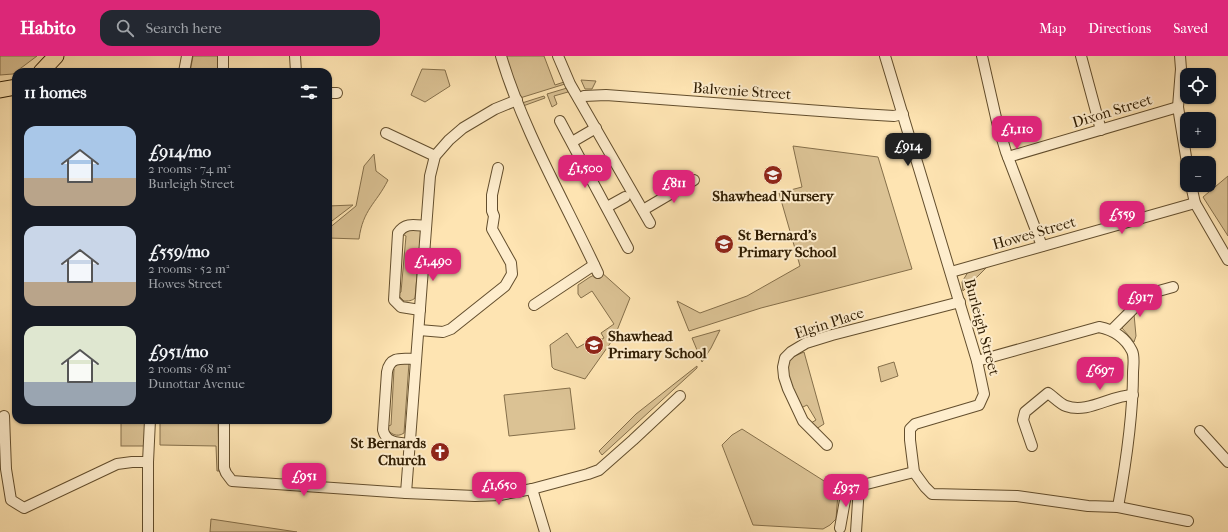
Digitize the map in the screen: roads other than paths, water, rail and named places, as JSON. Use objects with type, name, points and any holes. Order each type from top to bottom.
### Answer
[{"type":"highway","points":[[45,68],[56,56]]},
{"type":"highway","points":[[0,90],[12,88]]},
{"type":"street","points":[[185,68],[187,56]]},
{"type":"street","points":[[223,56],[223,68]]},
{"type":"street","points":[[295,56],[296,68]]},
{"type":"street","points":[[501,56],[529,129],[596,269],[534,305]]},
{"type":"street","points":[[558,56],[567,78],[650,223]]},
{"type":"street","name":"Burleigh Street","points":[[885,56],[960,302],[977,361],[984,394],[979,405],[915,424],[910,430],[914,472],[932,494],[1017,496],[1088,506],[1118,507],[1188,521]]},
{"type":"street","points":[[982,56],[997,122],[1008,157],[1042,246]]},
{"type":"street","points":[[1081,56],[1101,130]]},
{"type":"street","points":[[1180,56],[1181,69],[1178,107],[1186,156]]},
{"type":"street","name":"Balvenie Street","points":[[579,99],[584,96],[606,95],[861,114],[894,116],[903,114]]},
{"type":"street","points":[[406,493],[430,176],[435,156],[449,140],[463,128],[495,109],[517,100]]},
{"type":"street","name":"Dixon Street","points":[[1008,157],[1178,107]]},
{"type":"street","points":[[560,121],[628,248]]},
{"type":"street","points":[[572,142],[596,128]]},
{"type":"street","points":[[386,133],[435,156]]},
{"type":"street","points":[[419,330],[443,332],[451,329],[505,286],[512,274],[511,263],[492,230],[494,216],[492,211],[492,195],[498,168]]},
{"type":"street","points":[[643,210],[694,180]]},
{"type":"street","points":[[1193,192],[1195,203],[1228,260]]},
{"type":"street","points":[[607,207],[625,197]]},
{"type":"street","name":"Howes Street","points":[[951,272],[1195,203]]},
{"type":"street","points":[[420,310],[401,307],[394,300],[398,233],[404,226],[426,226]]},
{"type":"street","points":[[1112,330],[1134,308],[1155,292],[1173,287]]},
{"type":"street","points":[[558,290],[563,299]]},
{"type":"street","name":"Elgin Place","points":[[827,445],[803,421],[784,377],[783,367],[785,358],[791,352],[806,343],[960,302]]},
{"type":"street","points":[[977,361],[1099,327],[1112,330],[1121,336],[1133,353],[1133,395],[1130,432],[1118,507]]},
{"type":"street","points":[[410,444],[391,441],[384,434],[387,372],[388,366],[395,360],[403,358],[416,359]]},
{"type":"street","points":[[1032,446],[1023,420],[1025,412],[1048,393],[1065,406],[1078,409],[1125,395],[1133,395]]},
{"type":"street","points":[[224,424],[224,468],[232,481],[406,493],[475,496],[532,489],[599,470],[680,396]]},
{"type":"street","points":[[4,416],[6,469],[11,500],[24,508],[117,464],[148,462]]},
{"type":"street","points":[[148,532],[150,424]]},
{"type":"street","points":[[1200,431],[1228,462]]},
{"type":"street","points":[[840,528],[847,489],[914,472]]},
{"type":"street","points":[[856,532],[860,486]]},
{"type":"street","points":[[532,489],[545,532]]},
{"type":"place","name":"Shawhead Nursery","points":[[773,175]]},
{"type":"place","name":"St Bernard's Primary School","points":[[724,244]]},
{"type":"place","name":"Shawhead Primary School","points":[[594,345]]},
{"type":"place","name":"St Bernards Church","points":[[440,452]]}]
